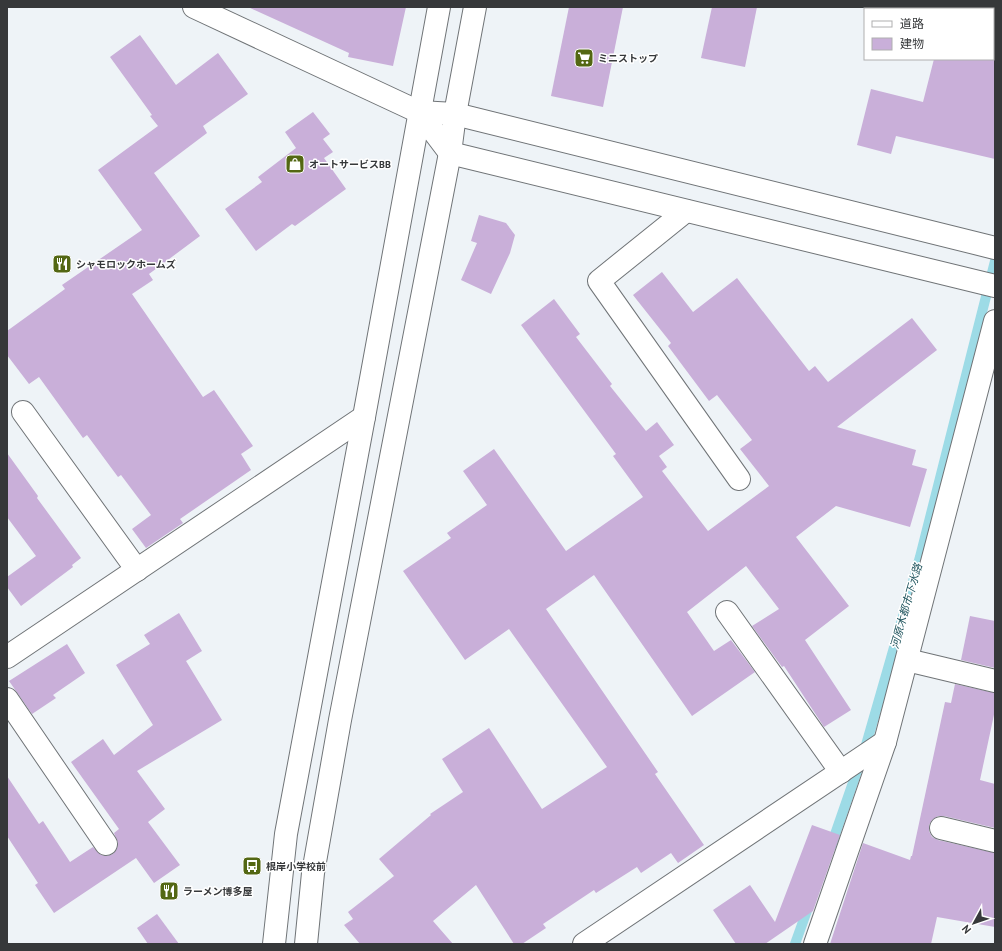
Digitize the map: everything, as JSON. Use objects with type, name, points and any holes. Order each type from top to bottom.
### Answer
[{"type":"street","points":[[194,7],[419,112],[455,114],[995,248]]},
{"type":"street","points":[[274,944],[286,834],[439,7]]},
{"type":"street","points":[[306,944],[314,866],[340,720],[450,153],[455,114],[475,7]]},
{"type":"street","points":[[419,112],[450,153],[995,286]]},
{"type":"street","points":[[686,211],[599,281],[739,479]]},
{"type":"street","points":[[815,944],[885,742],[995,321]]},
{"type":"street","points":[[23,412],[136,570]]},
{"type":"street","points":[[7,657],[364,417]]},
{"type":"street","points":[[727,612],[841,772]]},
{"type":"street","points":[[907,660],[995,680]]},
{"type":"street","points":[[7,699],[106,844]]},
{"type":"street","points":[[584,944],[885,742]]},
{"type":"street","points":[[941,828],[995,841]]},
{"type":"building","points":[[248,7],[406,7],[393,66],[348,57],[349,53]]},
{"type":"building","points":[[569,7],[623,7],[603,107],[551,96]]},
{"type":"building","points":[[712,7],[757,7],[745,67],[701,58]]},
{"type":"building","points":[[140,35],[176,85],[218,53],[248,94],[203,126],[207,133],[154,173],[200,236],[149,274],[153,280],[132,294],[203,397],[214,390],[253,446],[241,454],[251,470],[180,519],[183,523],[146,548],[132,529],[151,515],[121,475],[118,477],[87,435],[83,438],[39,377],[29,384],[7,355],[7,331],[65,289],[62,285],[142,230],[98,170],[158,126],[150,116],[152,115],[110,57]]},
{"type":"building","points":[[995,59],[995,159],[896,136],[891,154],[857,145],[871,89],[923,102],[934,60]]},
{"type":"building","points":[[313,112],[330,134],[323,139],[333,152],[324,158],[346,189],[295,226],[292,224],[256,251],[225,209],[262,182],[258,177],[296,148],[285,132]]},
{"type":"building","points":[[479,215],[506,223],[515,235],[510,253],[491,294],[461,280],[477,243],[471,241]]},
{"type":"building","points":[[662,272],[693,312],[737,278],[809,371],[815,366],[828,382],[912,318],[937,350],[837,427],[916,450],[912,465],[927,469],[910,527],[836,506],[796,537],[849,606],[805,640],[851,710],[824,727],[784,666],[782,667],[752,626],[779,609],[746,566],[687,612],[714,651],[731,640],[755,672],[692,716],[594,575],[546,609],[658,772],[655,774],[704,845],[678,863],[671,853],[641,873],[637,867],[596,893],[594,890],[543,924],[546,928],[522,944],[514,944],[476,885],[433,921],[453,944],[360,944],[344,925],[353,919],[348,912],[394,876],[379,859],[431,815],[430,814],[463,792],[442,759],[489,728],[542,809],[607,767],[509,629],[465,660],[403,571],[451,538],[447,533],[487,505],[463,471],[494,449],[566,551],[643,497],[613,456],[616,454],[521,325],[554,299],[580,334],[576,337],[612,384],[610,386],[646,431],[657,422],[674,445],[659,456],[667,467],[662,471],[708,531],[769,486],[740,449],[752,440],[717,395],[709,401],[668,346],[671,343],[633,295]]},
{"type":"building","points":[[7,453],[38,496],[37,498],[81,558],[72,565],[73,567],[21,606],[7,587],[7,577],[36,556],[7,517]]},
{"type":"building","points":[[179,613],[202,651],[186,661],[222,720],[137,771],[165,809],[148,822],[180,865],[154,883],[136,858],[54,913],[35,885],[38,883],[7,836],[7,776],[39,824],[43,821],[70,862],[93,847],[101,855],[107,856],[113,854],[117,849],[118,843],[114,833],[119,829],[71,762],[103,739],[114,755],[153,725],[116,665],[150,644],[144,635]]},
{"type":"building","points":[[970,616],[995,621],[995,668],[961,660]]},
{"type":"building","points":[[67,644],[85,673],[53,695],[56,698],[32,714],[9,681]]},
{"type":"building","points":[[955,684],[995,693],[995,710],[980,780],[995,784],[995,828],[944,816],[938,816],[932,820],[929,825],[929,831],[932,837],[938,840],[995,853],[995,927],[937,917],[931,944],[830,944],[863,843],[910,860],[912,856],[945,702],[951,703]]},
{"type":"building","points":[[812,825],[840,835],[813,911],[765,944],[736,944],[713,910],[750,885],[775,922]]},
{"type":"building","points":[[157,914],[179,944],[148,944],[137,928]]},
{"type":"waterway","name":"河原木都市下水路","points":[[831,846],[866,745],[920,557],[995,261]]},
{"type":"waterway","name":"河原木都市下水路","points":[[795,944],[809,905]]},
{"type":"place","name":"ミニストップ","points":[[584,58]]},
{"type":"place","name":"オートサービスBB","points":[[295,164]]},
{"type":"place","name":"シャモロックホームズ","points":[[62,264]]},
{"type":"place","name":"根岸小学校前","points":[[252,866]]},
{"type":"place","name":"ラーメン博多屋","points":[[169,891]]}]
